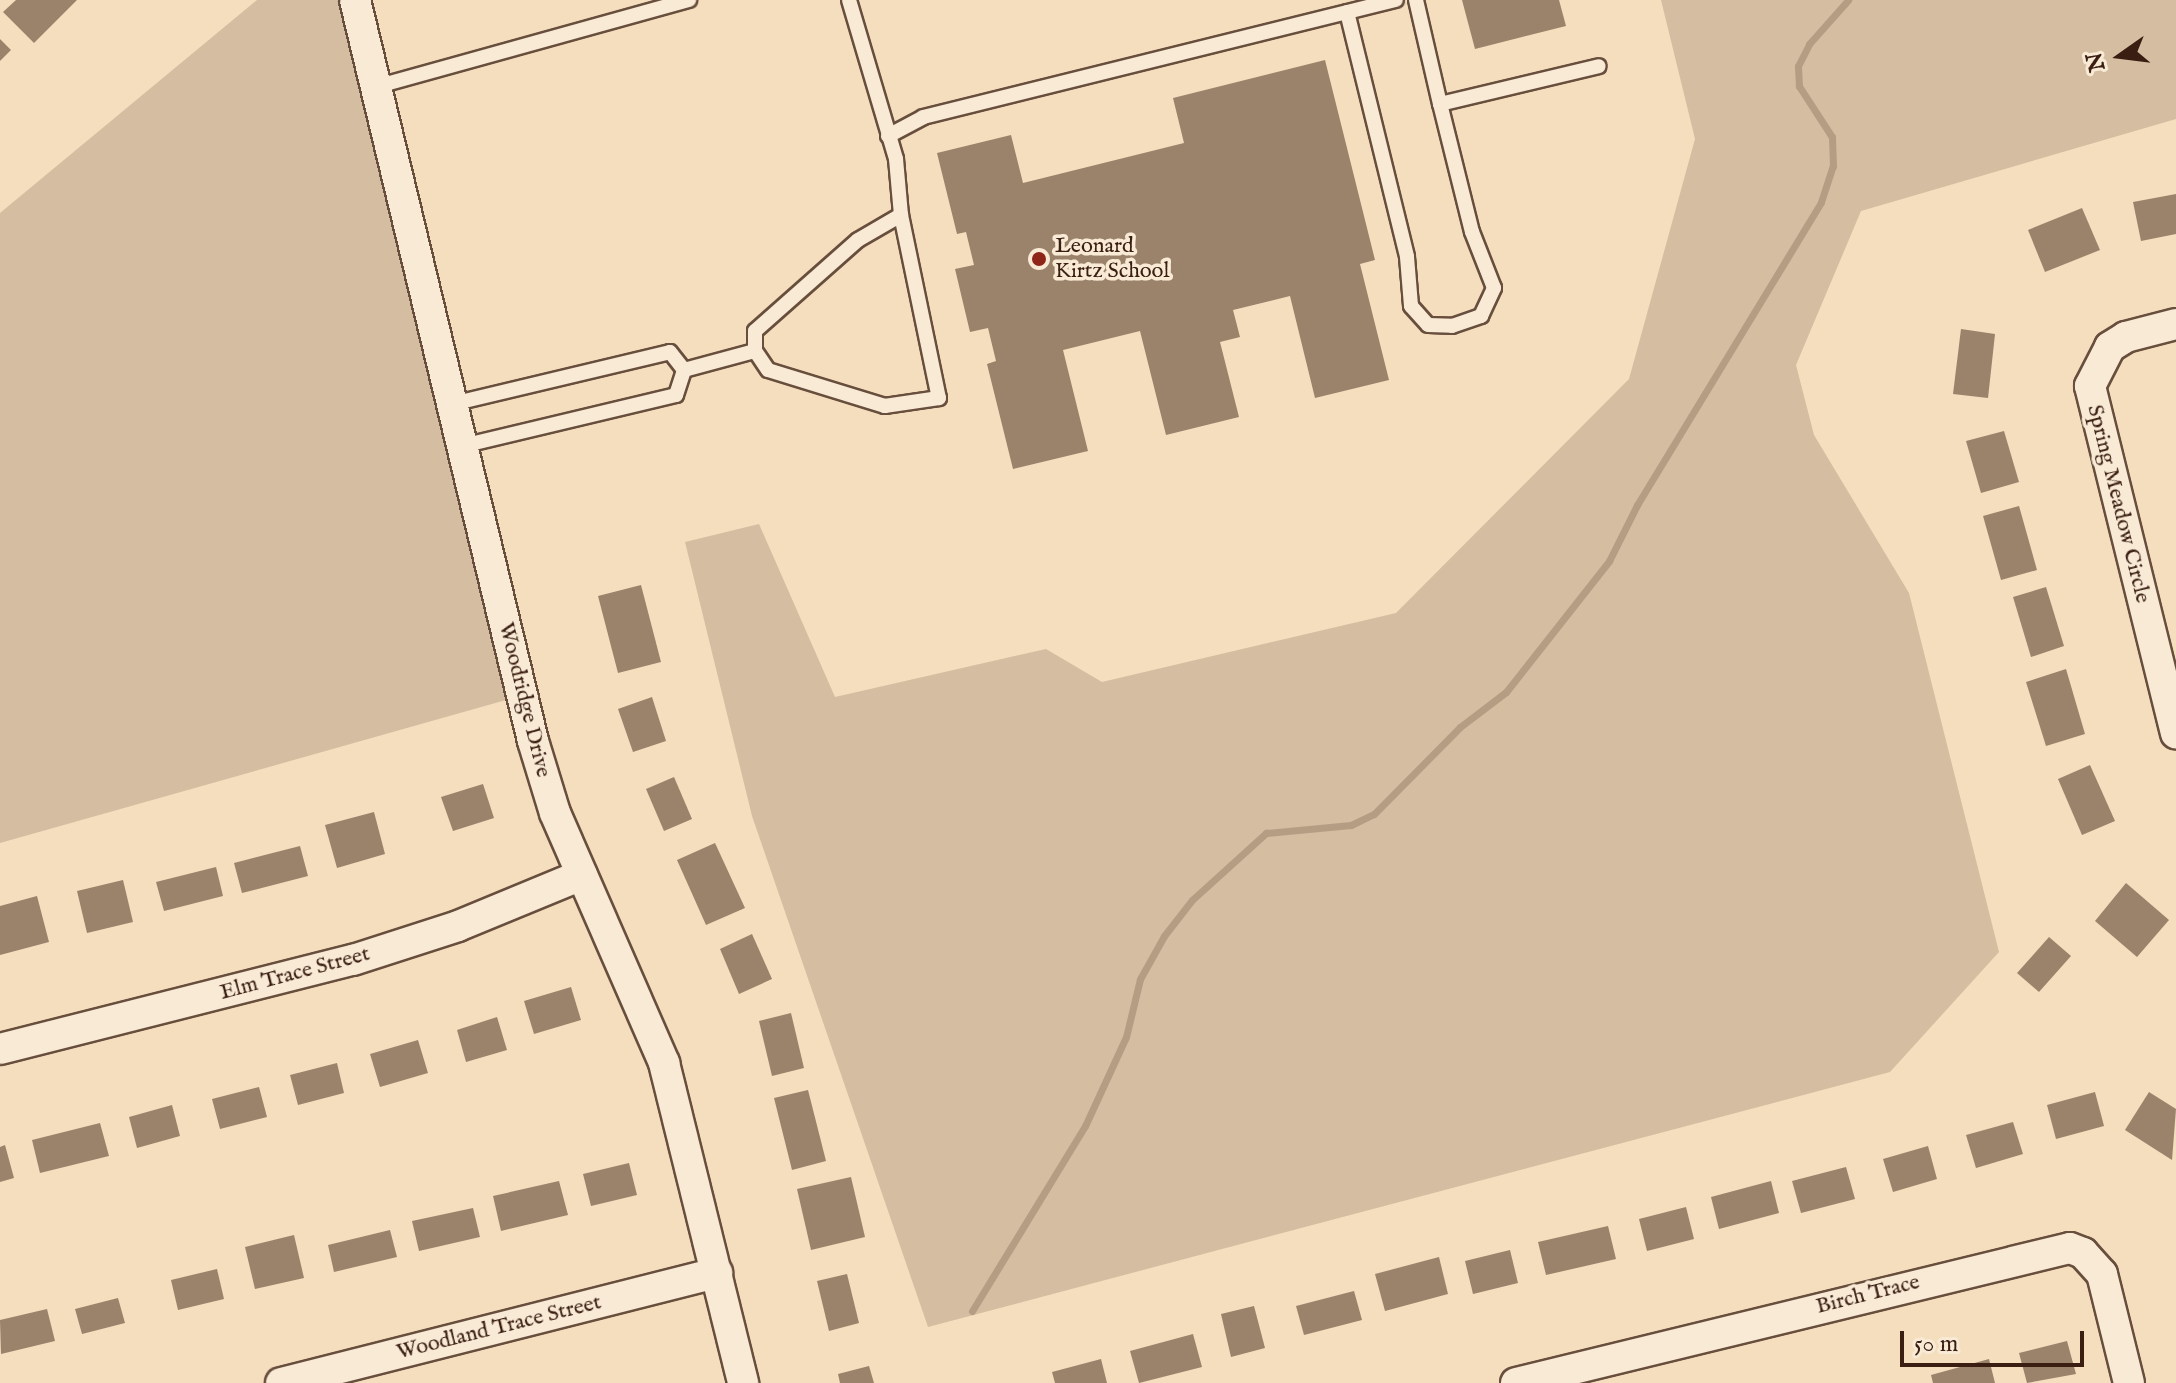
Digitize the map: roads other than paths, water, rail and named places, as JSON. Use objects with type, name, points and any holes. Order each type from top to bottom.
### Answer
[{"type":"street","name":"Woodridge Drive","points":[[355,0],[533,741],[555,813],[664,1063],[743,1383]]},
{"type":"street","name":"Spring Meadow Circle","points":[[2176,324],[2110,347],[2090,386],[2176,734]]},
{"type":"street","name":"Elm Trace Street","points":[[0,1049],[353,960],[458,926],[582,875]]},
{"type":"street","name":"Birch Trace","points":[[1516,1383],[2070,1248],[2083,1253],[2102,1274],[2129,1383]]},
{"type":"street","name":"Woodland Trace Street","points":[[281,1383],[717,1273]]},
{"type":"lane","points":[[375,87],[689,0]]},
{"type":"lane","points":[[849,0],[896,159],[901,215],[939,398],[885,406],[768,370],[755,351],[755,331],[858,240],[901,215]]},
{"type":"lane","points":[[888,136],[923,117],[1396,0]]},
{"type":"lane","points":[[1347,12],[1407,257],[1411,306],[1428,325],[1452,326],[1481,316],[1494,288],[1472,232],[1416,0]]},
{"type":"lane","points":[[1440,104],[1599,66]]},
{"type":"lane","points":[[684,370],[755,351]]},
{"type":"lane","points":[[452,404],[670,352],[684,370]]},
{"type":"lane","points":[[462,446],[676,395],[684,370]]},
{"type":"waterway","points":[[972,1311],[1085,1126],[1126,1037],[1140,979],[1164,936],[1192,900],[1266,833],[1351,825],[1374,814],[1460,727],[1506,692],[1609,561],[1637,505],[1821,202],[1833,166],[1832,137],[1799,86],[1798,66],[1809,44],[1848,0]]},
{"type":"place","name":"Leonard Kirtz School","points":[[1039,259]]}]
